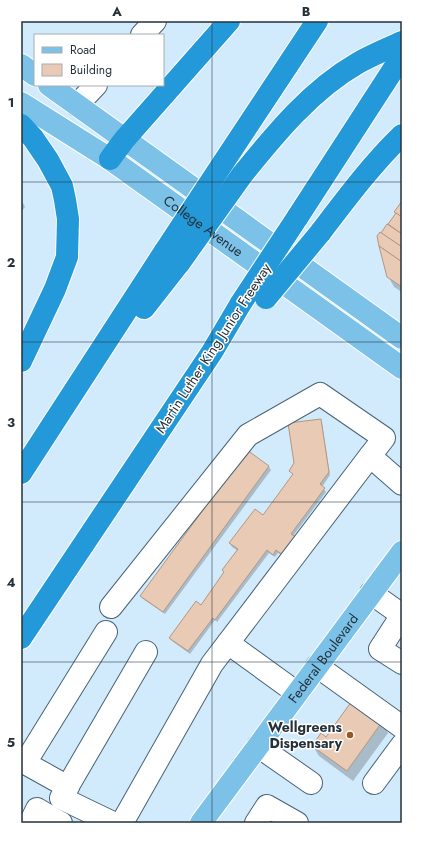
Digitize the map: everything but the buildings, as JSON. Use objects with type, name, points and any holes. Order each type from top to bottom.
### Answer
[{"type":"highway","points":[[110,159],[124,140],[229,21]]},
{"type":"highway","points":[[173,256],[223,163],[317,21]]},
{"type":"highway","points":[[21,473],[63,409],[173,256],[288,120],[333,80],[358,63],[392,54],[402,42]]},
{"type":"highway","name":"Martin Luther King Junior Freeway","points":[[21,638],[212,352],[241,303],[297,218],[392,54]]},
{"type":"highway","points":[[21,125],[33,138],[48,160],[62,186],[68,219],[67,257],[55,289],[21,361]]},
{"type":"highway","points":[[212,352],[266,298],[355,188],[402,135]]},
{"type":"main road","points":[[21,66],[34,74]]},
{"type":"main road","name":"College Avenue","points":[[50,86],[124,140],[401,335]]},
{"type":"main road","name":"College Avenue","points":[[21,104],[110,159],[402,368]]},
{"type":"main road","name":"Federal Boulevard","points":[[203,822],[371,593],[400,558]]},
{"type":"street","points":[[143,34],[155,21]]},
{"type":"street","points":[[77,105],[95,86]]},
{"type":"street","points":[[112,607],[248,435],[320,394],[384,438],[212,664],[122,823]]},
{"type":"street","points":[[370,456],[402,484]]},
{"type":"street","points":[[371,593],[402,615],[380,649],[402,664]]},
{"type":"street","points":[[68,787],[26,763],[106,632]]},
{"type":"street","points":[[228,643],[297,693]]},
{"type":"street","points":[[113,823],[76,815],[62,798],[146,652]]},
{"type":"street","points":[[317,666],[402,727]]},
{"type":"street","points":[[374,783],[402,745]]},
{"type":"street","points":[[258,746],[311,783]]},
{"type":"street","points":[[256,823],[267,806],[297,823]]},
{"type":"street","points":[[30,823],[37,809],[61,823]]},
{"type":"place","name":"Wellgreens Dispensary","points":[[350,735]]}]
